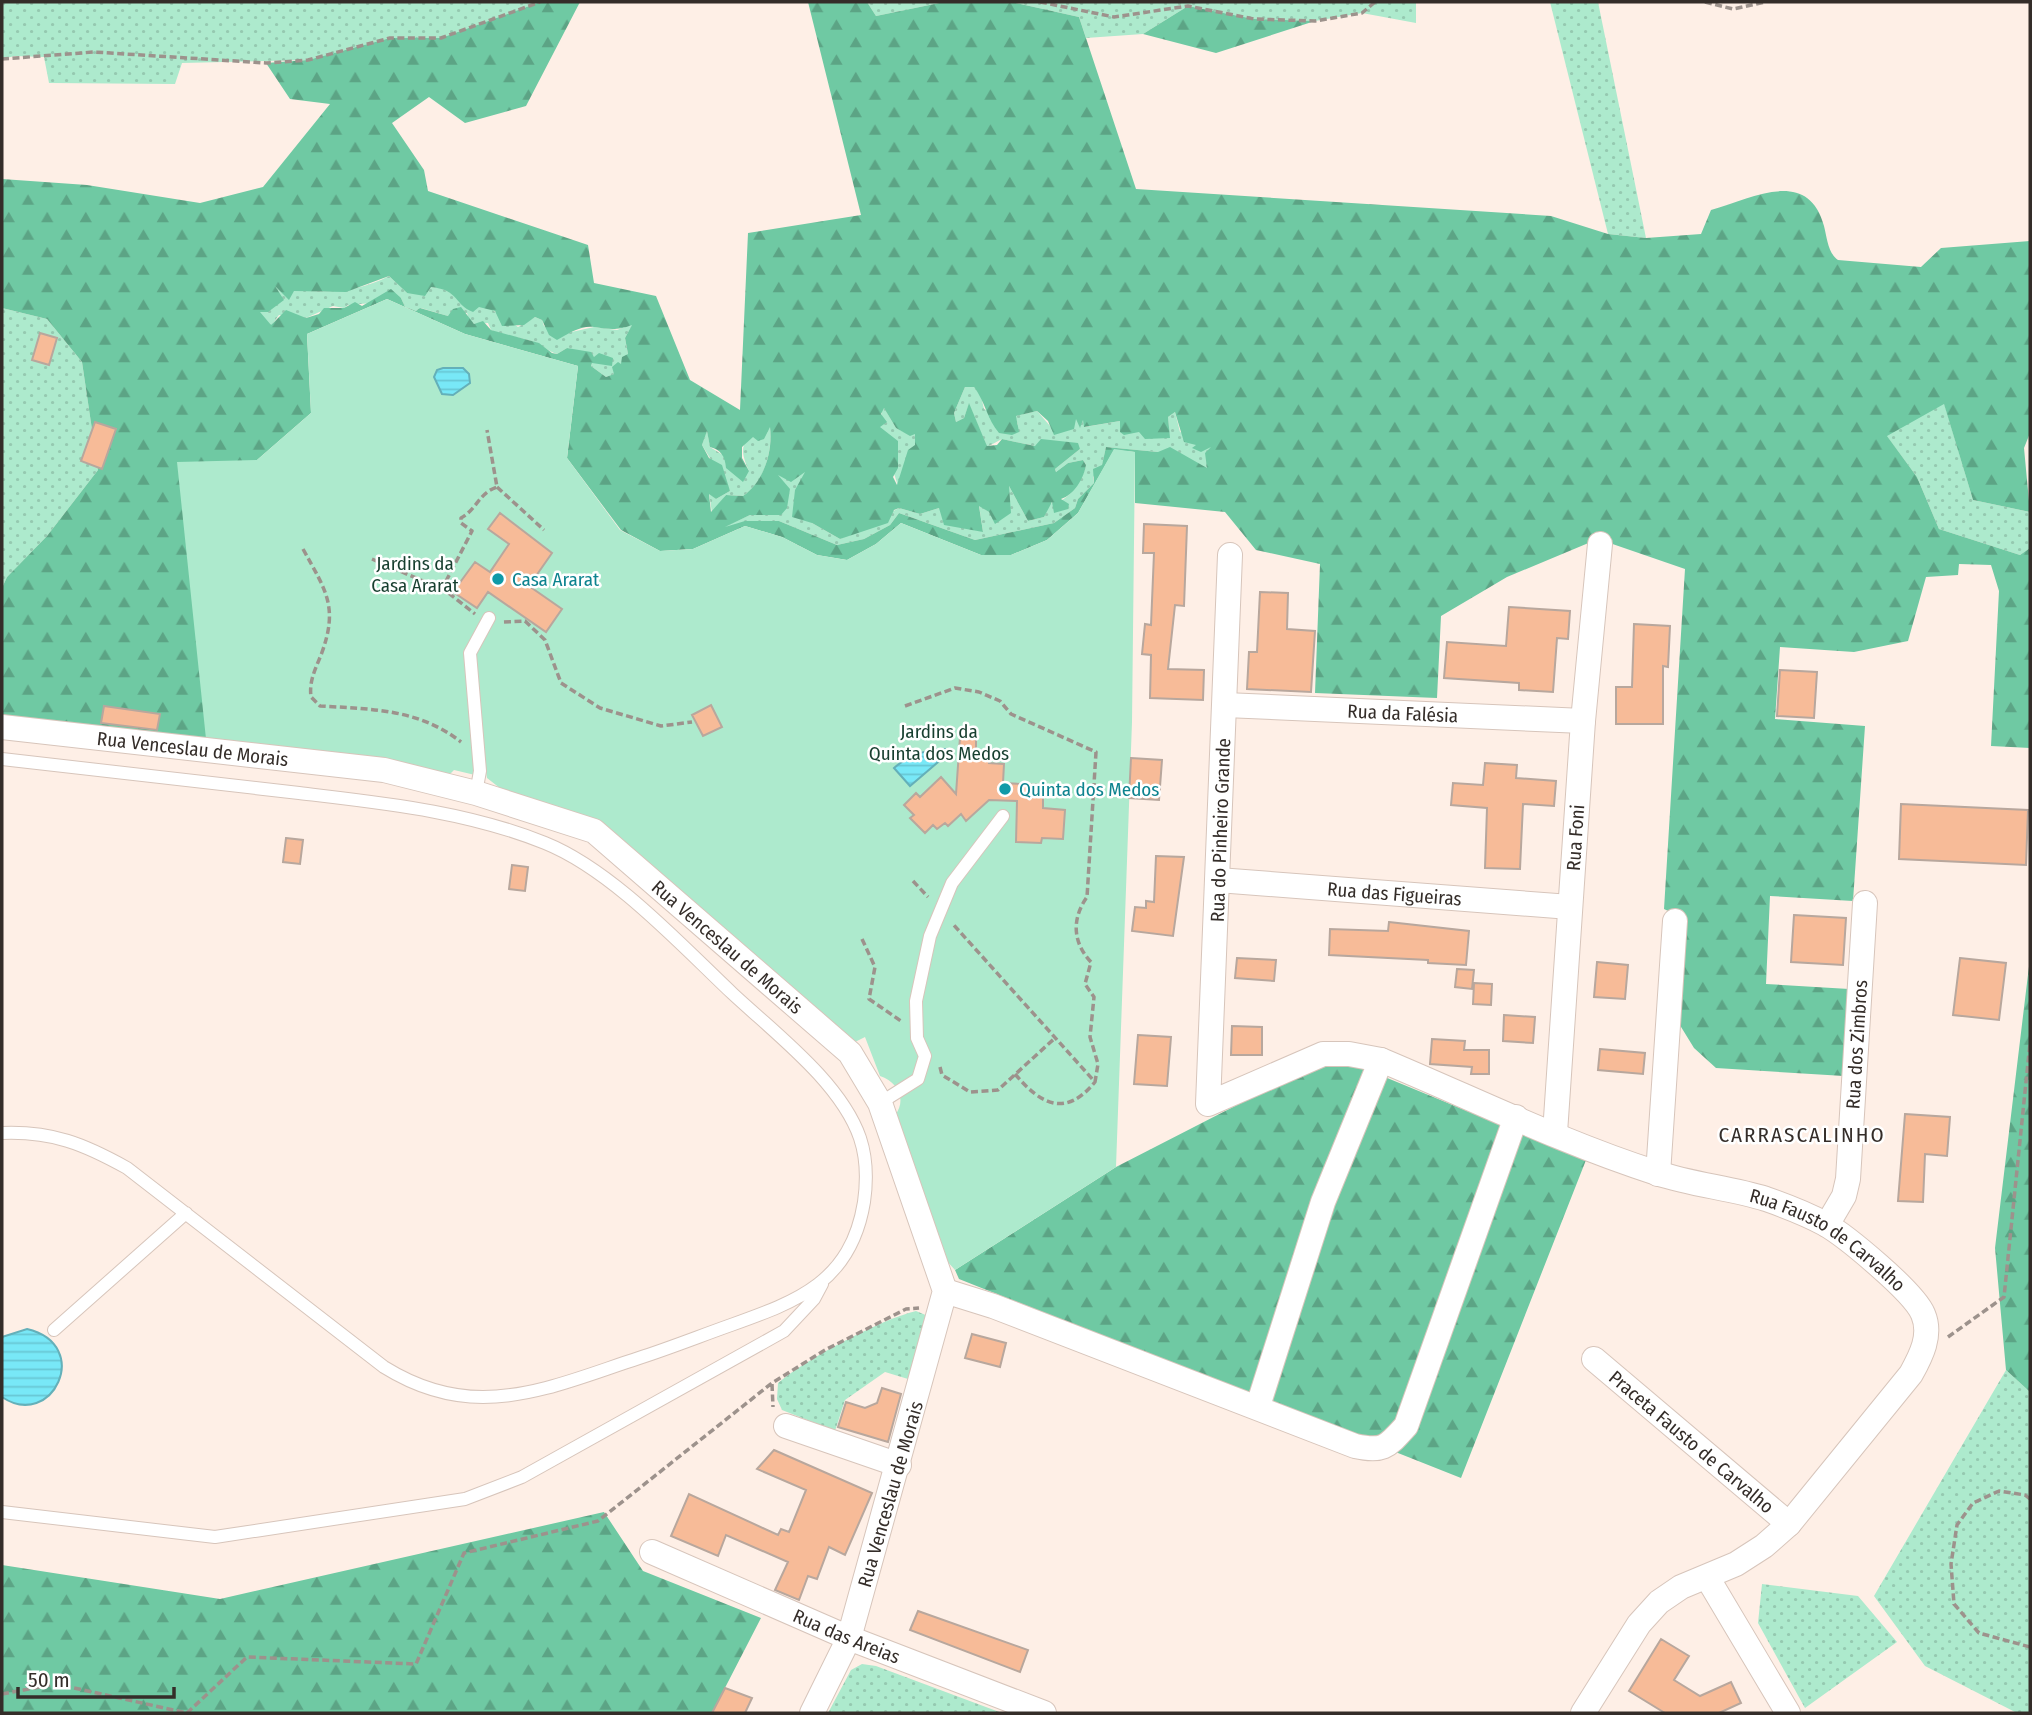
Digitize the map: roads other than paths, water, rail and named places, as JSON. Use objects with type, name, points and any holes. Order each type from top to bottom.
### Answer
[{"type":"street","name":"Rua Foni","points":[[1555,1133],[1583,721],[1600,544]]},
{"type":"street","name":"Rua do Pinheiro Grande","points":[[1208,1104],[1230,555]]},
{"type":"street","name":"Rua da Falésia","points":[[1225,705],[1583,721]]},
{"type":"street","name":"Rua Venceslau de Morais","points":[[2,727],[384,770],[476,793],[594,831],[850,1053],[880,1103],[944,1299],[849,1638],[812,1713]]},
{"type":"street","name":"Rua das Figueiras","points":[[1218,880],[1570,907]]},
{"type":"street","name":"Rua dos Zimbros","points":[[1827,1225],[1844,1196],[1848,1179],[1865,903]]},
{"type":"street","points":[[1658,1174],[1675,921]]},
{"type":"street","name":"Rua Fausto de Carvalho","points":[[1208,1104],[1323,1054],[1349,1054],[1381,1060],[1658,1174],[1766,1199],[1827,1225],[1912,1297],[1923,1314],[1926,1333],[1922,1353],[1898,1393],[1789,1524],[1764,1546],[1707,1577],[1681,1587],[1659,1602],[1639,1624],[1583,1713]]},
{"type":"street","points":[[1258,1406],[1323,1202],[1381,1060]]},
{"type":"street","points":[[944,1299],[993,1306],[1258,1406],[1355,1446],[1376,1451],[1389,1444],[1406,1426],[1516,1117]]},
{"type":"street","name":"Praceta Fausto de Carvalho","points":[[1594,1359],[1789,1524]]},
{"type":"street","points":[[786,1426],[899,1465]]},
{"type":"street","name":"Rua das Areias","points":[[652,1552],[849,1638],[1044,1713]]},
{"type":"street","points":[[1707,1577],[1787,1713]]},
{"type":"lane","points":[[476,793],[479,757],[470,653],[487,620]]},
{"type":"lane","points":[[2,759],[401,805],[480,821],[548,844],[619,888],[777,1035],[846,1104],[861,1142],[867,1181],[862,1213],[852,1242],[839,1264],[793,1303],[533,1392],[481,1398],[411,1383],[384,1367],[127,1168],[84,1144],[23,1132],[2,1133]]},
{"type":"lane","points":[[880,1103],[918,1079],[925,1056],[918,1038],[916,1001],[930,936],[951,883],[1003,816]]},
{"type":"lane","points":[[54,1330],[186,1213]]},
{"type":"lane","points":[[2,1512],[215,1537],[465,1499],[522,1477],[784,1331],[814,1299],[823,1280]]},
{"type":"water","points":[[463,368],[469,374],[470,383],[453,395],[442,394],[434,377],[437,370]]},
{"type":"water","points":[[945,749],[944,757],[910,786],[894,768],[917,754]]},
{"type":"water","points":[[27,1329],[47,1338],[58,1351],[62,1367],[58,1382],[50,1395],[36,1403],[20,1404],[2,1397],[2,1337]]},
{"type":"place","name":"Casa Ararat","points":[[498,579]]},
{"type":"place","name":"Quinta dos Medos","points":[[1005,789]]},
{"type":"district","name":"CARRASCALINHO","points":[[1802,1135]]},
{"type":"park label","name":"Jardins da Casa Ararat","points":[[415,574]]},
{"type":"park label","name":"Jardins da Quinta dos Medos","points":[[939,742]]}]
